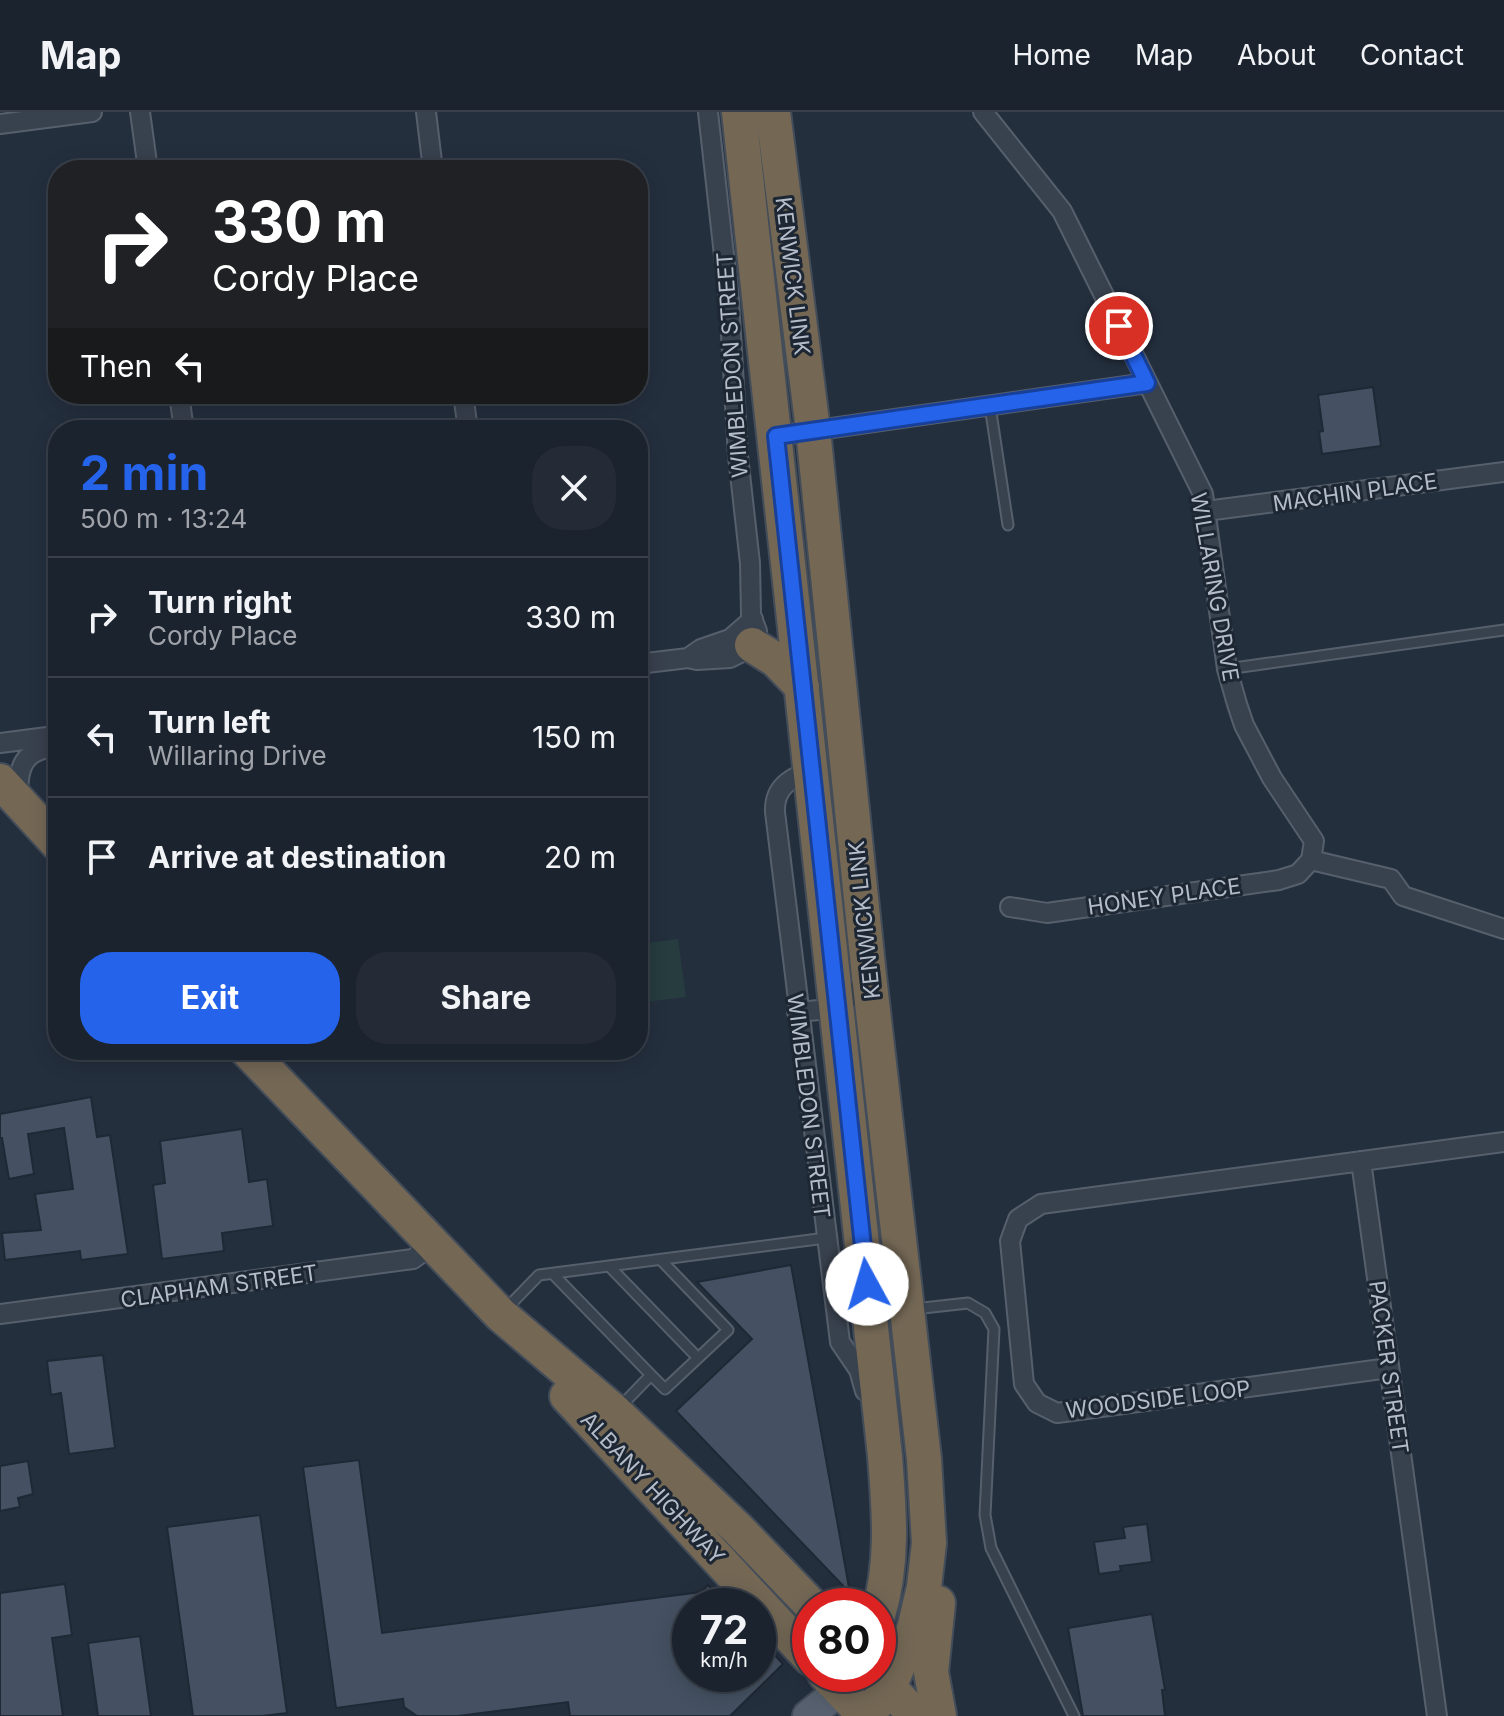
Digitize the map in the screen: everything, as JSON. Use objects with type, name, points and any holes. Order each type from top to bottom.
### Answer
[{"type":"highway","name":"KENWICK LINK","points":[[739,112],[884,1450],[890,1515],[884,1588]]},
{"type":"highway","name":"KENWICK LINK","points":[[773,112],[813,430],[869,976],[924,1459],[929,1543],[924,1587],[914,1629],[896,1659]]},
{"type":"highway","points":[[752,632],[802,687]]},
{"type":"highway","points":[[6,797],[48,835]]},
{"type":"highway","points":[[6,797],[39,850],[48,856]]},
{"type":"highway","name":"ALBANY HIGHWAY","points":[[257,1060],[501,1315],[615,1412],[737,1528],[795,1588]]},
{"type":"highway","name":"ALBANY HIGHWAY","points":[[501,1315],[543,1370],[792,1639]]},
{"type":"highway","points":[[929,1543],[938,1600],[931,1672],[939,1716]]},
{"type":"highway","points":[[848,1692],[866,1716]]},
{"type":"highway","name":"KENWICK LINK","points":[[866,1716],[878,1692]]},
{"type":"highway","points":[[893,1692],[916,1716]]},
{"type":"main road","points":[[808,1716],[828,1692]]},
{"type":"street","points":[[0,124],[92,112]]},
{"type":"street","points":[[140,112],[147,160]]},
{"type":"street","points":[[426,112],[432,160]]},
{"type":"street","name":"WIMBLEDON STREET","points":[[708,112],[729,300],[738,456],[750,563],[752,632]]},
{"type":"street","name":"WILLARING DRIVE","points":[[983,112],[1062,211],[1203,494],[1227,669],[1244,725],[1254,746],[1314,841],[1311,860]]},
{"type":"street","points":[[776,436],[1147,383]]},
{"type":"street","name":"MACHIN PLACE","points":[[1206,511],[1504,472]]},
{"type":"street","points":[[648,663],[688,658],[730,658],[752,632]]},
{"type":"street","points":[[688,658],[701,649],[752,632]]},
{"type":"street","points":[[0,743],[48,737]]},
{"type":"street","points":[[6,797],[18,785],[24,763],[32,754],[48,747]]},
{"type":"street","name":"WIMBLEDON STREET","points":[[810,770],[791,778],[781,788],[774,804],[797,1012],[840,1342],[863,1379],[871,1426],[884,1450]]},
{"type":"street","points":[[1311,860],[1391,879],[1403,896],[1504,929]]},
{"type":"street","name":"HONEY PLACE","points":[[1010,907],[1047,913],[1279,880],[1298,874],[1311,860]]},
{"type":"street","points":[[797,1012],[837,1008],[852,998],[869,976]]},
{"type":"street","points":[[1361,1161],[1504,1142]]},
{"type":"street","name":"WOODSIDE LOOP","points":[[1361,1161],[1041,1204],[1018,1219],[1010,1241],[1024,1384],[1037,1403],[1057,1413],[1389,1368]]},
{"type":"street","name":"PACKER STREET","points":[[1361,1161],[1437,1716]]},
{"type":"street","name":"CLAPHAM STREET","points":[[0,1314],[413,1259],[433,1244]]},
{"type":"lane","points":[[990,406],[1008,525]]},
{"type":"lane","points":[[1227,669],[1504,630]]},
{"type":"lane","points":[[501,1315],[539,1275],[826,1238]]},
{"type":"lane","points":[[553,1274],[665,1389],[728,1330],[662,1261]]},
{"type":"lane","points":[[610,1267],[698,1358]]},
{"type":"lane","points":[[870,1314],[968,1303],[985,1313],[994,1329],[985,1515],[991,1548],[1074,1716]]},
{"type":"lane","points":[[615,1412],[651,1375]]},
{"type":"green space","points":[[678,939],[686,997],[648,1002],[648,943]]},
{"type":"building","points":[[1373,387],[1381,446],[1322,454],[1319,432],[1323,431],[1318,395]]},
{"type":"building","points":[[91,1097],[97,1137],[110,1135],[128,1254],[81,1260],[80,1251],[5,1260],[2,1233],[41,1230],[35,1194],[73,1189],[64,1128],[28,1134],[34,1174],[9,1179],[0,1138],[0,1114]]},
{"type":"building","points":[[242,1129],[249,1182],[267,1179],[273,1226],[222,1233],[224,1251],[162,1259],[153,1185],[165,1183],[160,1141]]},
{"type":"building","points":[[791,1265],[849,1588],[845,1588],[676,1411],[752,1339],[697,1282]]},
{"type":"building","points":[[103,1355],[115,1448],[69,1454],[61,1393],[51,1395],[47,1361]]},
{"type":"building","points":[[359,1460],[382,1633],[672,1596],[672,1692],[754,1692],[730,1716],[570,1716],[568,1702],[458,1716],[417,1716],[404,1707],[403,1699],[336,1708],[303,1467]]},
{"type":"building","points":[[28,1461],[33,1494],[18,1498],[20,1507],[0,1511],[0,1466]]},
{"type":"building","points":[[260,1515],[287,1713],[193,1716],[167,1527]]},
{"type":"building","points":[[1147,1524],[1152,1562],[1120,1566],[1121,1571],[1099,1574],[1094,1542],[1125,1538],[1123,1527]]},
{"type":"building","points":[[65,1584],[72,1635],[52,1638],[63,1716],[0,1716],[0,1593]]},
{"type":"building","points":[[1152,1614],[1165,1690],[1162,1690],[1165,1716],[1083,1716],[1068,1628]]},
{"type":"building","points":[[140,1636],[151,1716],[98,1716],[88,1643]]},
{"type":"building","points":[[776,1656],[783,1664],[776,1671]]},
{"type":"route","points":[[867,1284],[776,436],[1147,383],[1119,326]]}]
